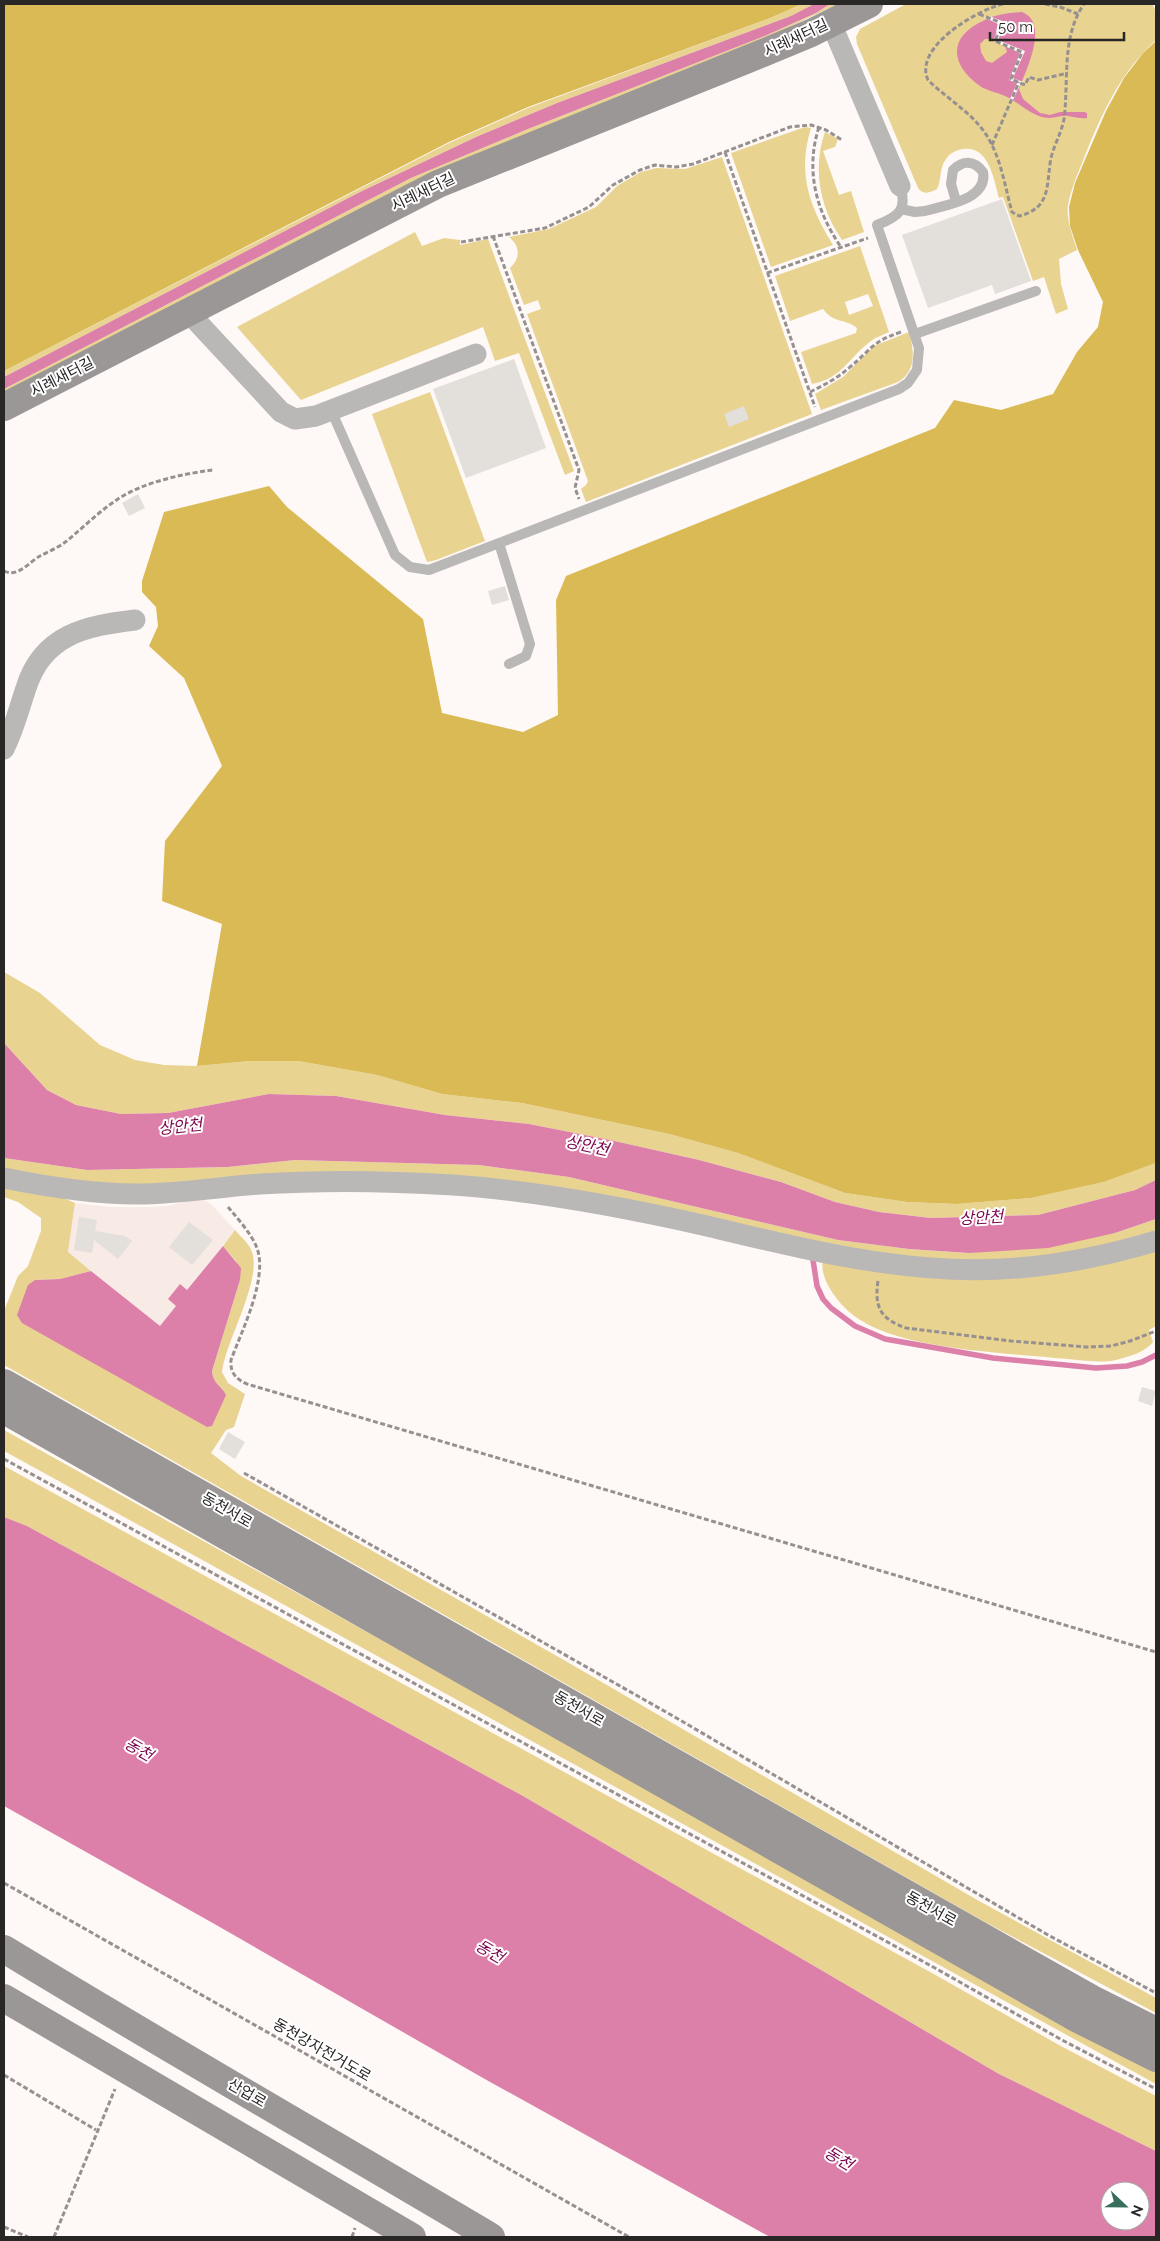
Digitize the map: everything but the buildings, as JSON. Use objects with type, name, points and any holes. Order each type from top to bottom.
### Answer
[{"type":"main road","points":[[831,23],[868,4]]},
{"type":"main road","name":"시례새터길","points":[[4,407],[438,184],[755,57],[831,23]]},
{"type":"main road","name":"동천서로","points":[[4,1383],[1066,1985],[1156,2031]]},
{"type":"main road","name":"동천서로","points":[[4,1410],[1078,2019],[1156,2058]]},
{"type":"main road","name":"산업로","points":[[4,1949],[145,2035],[277,2110],[491,2237]]},
{"type":"main road","points":[[4,1998],[123,2070],[412,2237]]},
{"type":"street","name":"시례새터길","points":[[831,23],[851,4]]},
{"type":"street","points":[[831,23],[900,186]]},
{"type":"street","points":[[188,312],[286,416],[296,419],[331,410],[476,354]]},
{"type":"street","points":[[4,749],[15,726],[26,686],[34,668],[55,643],[87,628],[135,620]]},
{"type":"street","points":[[4,1178],[42,1185],[111,1193],[166,1193],[214,1188],[354,1181],[450,1185],[526,1192],[626,1209],[785,1245],[881,1263],[952,1270],[1038,1267],[1120,1252],[1156,1242]]},
{"type":"lane","points":[[331,410],[392,550],[400,561],[410,567],[429,570],[899,389],[908,383],[919,364],[919,348],[878,225],[891,219],[901,209],[903,202],[900,186]]},
{"type":"lane","points":[[901,209],[921,212],[956,201]]},
{"type":"lane","points":[[914,331],[1036,292]]},
{"type":"lane","points":[[499,543],[530,644],[526,656],[509,664]]},
{"type":"path","points":[[1003,4],[979,13],[944,35],[931,55],[926,76],[936,88],[974,121],[986,135],[992,145],[1012,212],[1017,216],[1024,215],[1036,208],[1047,190],[1052,156],[1060,136],[1064,118],[1069,39],[1078,14],[1084,4]]},
{"type":"path","points":[[1045,4],[1078,14]]},
{"type":"path","points":[[979,13],[1002,23],[995,41],[1022,52],[1011,79],[1025,85],[1029,77],[1038,80],[1068,73]]},
{"type":"path","points":[[992,145],[1019,82]]},
{"type":"path","points":[[461,242],[550,225],[590,207],[617,182],[640,170],[655,165],[684,166],[790,127],[804,124],[819,127],[842,140]]},
{"type":"path","points":[[819,127],[812,162],[815,192],[831,232],[841,247]]},
{"type":"path","points":[[725,152],[819,420]]},
{"type":"path","points":[[767,274],[880,233]]},
{"type":"path","points":[[493,236],[579,470],[576,491],[584,511]]},
{"type":"path","points":[[810,392],[850,367],[880,339],[914,331]]},
{"type":"path","points":[[4,571],[8,574],[18,572],[36,558],[64,542],[82,525],[119,498],[168,480],[213,470]]},
{"type":"path","points":[[214,1188],[251,1238],[259,1258],[254,1295],[231,1360],[230,1369],[234,1375],[247,1384],[1156,1652]]},
{"type":"path","points":[[881,1263],[877,1288],[882,1314],[890,1322],[906,1328],[1011,1341],[1087,1347],[1121,1344],[1156,1332]]},
{"type":"path","points":[[4,1459],[1156,2090]]},
{"type":"path","points":[[244,1473],[673,1716],[1048,1935],[1156,1993]]},
{"type":"path","name":"동천강자전거도로","points":[[4,1883],[630,2237]]},
{"type":"path","points":[[54,2237],[96,2130],[123,2070]]},
{"type":"path","points":[[4,2075],[96,2130]]},
{"type":"path","points":[[4,2227],[28,2237]]},
{"type":"shaded area","points":[[4,4],[802,4],[770,18],[528,107],[449,142],[4,371]]},
{"type":"shaded area","points":[[802,4],[814,4],[791,16],[557,103],[476,137],[360,192],[4,377],[4,371],[449,143],[528,108],[770,18]]},
{"type":"shaded area","points":[[830,4],[838,4],[4,396],[4,389],[411,178],[528,129],[767,35],[816,13]]},
{"type":"shaded area","points":[[906,4],[1152,4],[1156,11],[1156,40],[1132,65],[1113,94],[1077,175],[1071,193],[1068,216],[1077,250],[1059,259],[1061,284],[1068,309],[1056,314],[1044,277],[1033,281],[1003,197],[999,198],[989,165],[979,152],[972,149],[963,149],[953,152],[944,162],[937,189],[927,193],[922,192],[918,188],[857,44],[856,37],[860,29]]},
{"type":"shaded area","points":[[1156,41],[1156,1163],[1104,1182],[1031,1198],[957,1204],[907,1202],[845,1193],[738,1153],[669,1134],[522,1103],[442,1094],[377,1075],[298,1061],[250,1061],[197,1066],[222,924],[162,901],[165,841],[222,766],[184,678],[149,646],[158,626],[156,607],[142,592],[142,581],[164,512],[269,486],[287,507],[423,619],[442,713],[523,732],[558,715],[556,600],[566,576],[935,428],[954,400],[1001,410],[1053,394],[1077,352],[1098,327],[1103,302],[1078,250],[1070,226],[1069,207],[1075,183],[1106,111],[1124,78],[1143,53]]},
{"type":"shaded area","points":[[805,127],[811,128],[805,160],[805,175],[808,189],[817,217],[833,245],[771,267],[731,153]]},
{"type":"shaded area","points":[[825,132],[838,139],[835,147],[823,151],[839,195],[851,191],[864,232],[842,240],[828,215],[820,188],[819,160]]},
{"type":"shaded area","points":[[722,157],[812,414],[586,502],[581,489],[588,481],[527,314],[541,309],[538,300],[524,305],[510,268],[516,260],[518,252],[515,244],[509,237],[549,229],[596,207],[617,186],[641,172],[656,168],[685,169]]},
{"type":"shaded area","points":[[415,232],[422,246],[444,238],[460,240],[460,245],[488,239],[574,471],[565,475],[519,353],[495,361],[483,327],[301,400],[237,327]]},
{"type":"shaded area","points":[[860,246],[889,332],[871,341],[831,377],[812,384],[801,352],[856,333],[857,328],[831,317],[823,309],[790,321],[775,276]],"holes":[[[868,294],[873,306],[849,315],[845,302]]]},
{"type":"shaded area","points":[[909,332],[913,353],[911,366],[904,377],[898,382],[821,410],[815,394],[843,377],[874,346]]},
{"type":"shaded area","points":[[430,392],[485,541],[427,562],[372,414]]},
{"type":"shaded area","points":[[4,972],[40,993],[100,1045],[135,1060],[164,1065],[197,1066],[250,1061],[298,1061],[377,1075],[442,1094],[522,1103],[669,1134],[738,1153],[845,1193],[907,1202],[957,1204],[1031,1198],[1104,1182],[1156,1163],[1156,1180],[1135,1190],[1038,1215],[931,1218],[879,1212],[835,1202],[781,1182],[699,1160],[610,1140],[529,1124],[445,1115],[336,1096],[269,1094],[168,1113],[121,1114],[76,1105],[47,1090],[4,1043]]},
{"type":"shaded area","points":[[4,1158],[87,1170],[228,1167],[295,1160],[479,1165],[569,1177],[838,1240],[909,1249],[969,1253],[1115,1233],[1156,1219],[1156,1236],[1080,1255],[943,1265],[566,1193],[130,1186],[4,1173]]},
{"type":"shaded area","points":[[4,1182],[54,1194],[75,1203],[68,1252],[91,1271],[60,1279],[35,1280],[224,1390],[215,1382],[212,1371],[240,1280],[236,1261],[223,1246],[235,1230],[247,1243],[252,1252],[254,1264],[252,1278],[222,1372],[228,1383],[245,1394],[234,1427],[226,1430],[211,1453],[241,1476],[569,1663],[979,1901],[1156,1998],[1156,2013],[985,1922],[4,1365],[4,1311],[18,1276],[28,1266],[41,1231],[41,1218],[18,1202],[4,1197]]},
{"type":"shaded area","points":[[197,1199],[212,1205],[235,1230],[187,1290],[169,1299],[177,1305],[160,1326],[68,1252],[75,1203],[111,1207],[145,1207],[168,1206]]},
{"type":"shaded area","points":[[1156,1246],[1156,1326],[1149,1330],[1153,1342],[1146,1349],[1136,1354],[1121,1359],[1101,1362],[962,1349],[892,1334],[873,1327],[853,1315],[837,1300],[824,1276],[823,1269],[824,1258],[916,1272]]},
{"type":"shaded area","points":[[4,1430],[1156,2071],[1156,2084],[4,1451]]},
{"type":"shaded area","points":[[4,1466],[932,1973],[1059,2045],[1156,2096],[1156,2151],[999,2074],[523,1796],[27,1526],[4,1517]]},
{"type":"water","points":[[814,4],[830,4],[816,13],[767,35],[528,129],[411,178],[4,389],[4,377],[360,192],[476,137],[557,103],[791,16]]},
{"type":"water","points":[[1022,12],[1030,18],[1034,26],[1035,36],[1034,48],[1019,89],[1023,99],[1040,113],[1050,115],[1060,112],[1084,112],[1087,113],[1087,118],[1066,116],[1049,118],[1037,115],[1010,99],[980,86],[962,69],[957,51],[959,42],[964,34],[990,18],[1003,14]],"holes":[[[985,39],[1002,42],[1007,52],[992,63],[986,61],[981,52],[980,44]]]},
{"type":"water","name":"상안천","points":[[4,1043],[47,1090],[76,1105],[121,1114],[168,1113],[269,1094],[336,1096],[445,1115],[529,1124],[610,1140],[699,1160],[781,1182],[835,1202],[879,1212],[931,1218],[1038,1215],[1135,1190],[1156,1180],[1156,1219],[1115,1233],[1048,1248],[969,1253],[909,1249],[838,1240],[569,1177],[479,1165],[295,1160],[228,1167],[87,1170],[4,1158]]},
{"type":"water","points":[[223,1246],[241,1268],[240,1280],[212,1371],[216,1382],[226,1395],[212,1426],[207,1427],[22,1323],[17,1315],[28,1285],[35,1280],[60,1279],[91,1271],[160,1326],[176,1306],[168,1299],[180,1284],[187,1290]]},
{"type":"water","name":"동천","points":[[4,1517],[27,1526],[523,1796],[999,2074],[1156,2151],[1156,2237],[770,2237],[483,2078],[4,1806]]},
{"type":"pier","points":[[989,16],[1005,22],[998,40],[1025,51],[1013,78],[1023,82],[1027,74],[1022,85],[1020,85],[1012,102],[1009,101],[1017,83],[1009,80],[1020,53],[993,41],[1000,25],[984,17]]},
{"type":"waterway","points":[[813,1260],[817,1286],[823,1299],[831,1308],[855,1326],[885,1339],[993,1358],[1096,1368],[1127,1366],[1142,1362],[1156,1355]]}]
